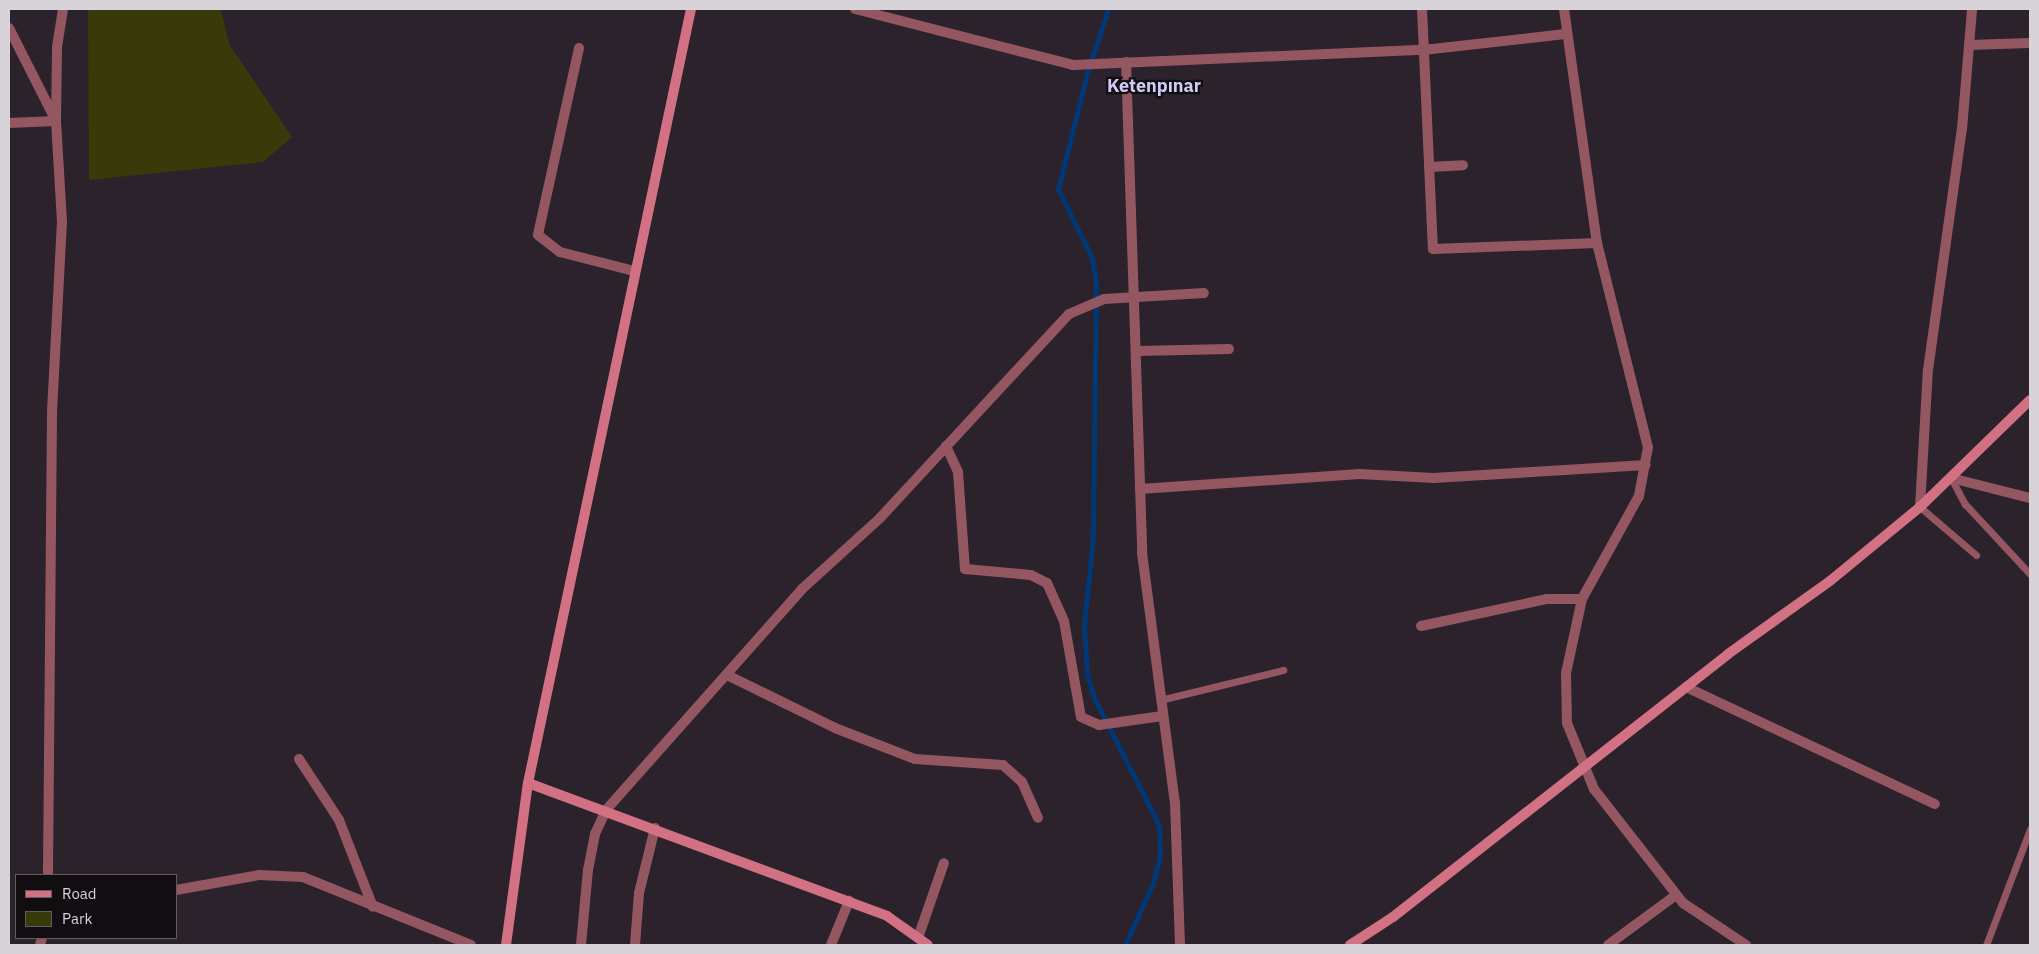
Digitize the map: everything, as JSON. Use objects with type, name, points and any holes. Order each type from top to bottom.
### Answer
[{"type":"street","points":[[48,874],[52,413],[62,221],[56,121],[57,47],[63,9]]},
{"type":"street","points":[[506,945],[528,783],[634,271],[691,9]]},
{"type":"street","points":[[855,9],[1073,65],[1423,50],[1565,34]]},
{"type":"street","points":[[1422,9],[1432,249],[1597,243]]},
{"type":"street","points":[[1564,9],[1565,34],[1597,243],[1645,426],[1646,465],[1639,496],[1582,599],[1566,673],[1567,723],[1582,767],[1594,789],[1676,895],[1746,945]]},
{"type":"street","points":[[1920,507],[1931,334],[1962,129],[1972,9]]},
{"type":"street","points":[[9,28],[56,121]]},
{"type":"street","points":[[1969,45],[2030,43]]},
{"type":"street","points":[[579,48],[538,235],[560,252],[634,271]]},
{"type":"street","points":[[1126,62],[1132,298],[1138,351],[1142,553],[1162,716],[1175,802],[1180,945]]},
{"type":"street","points":[[9,122],[56,121]]},
{"type":"street","points":[[1428,167],[1463,166]]},
{"type":"street","points":[[582,945],[588,870],[595,834],[606,810],[802,589],[880,518],[1080,306],[1104,299],[1204,293]]},
{"type":"street","points":[[1138,351],[1229,349]]},
{"type":"street","points":[[1350,945],[1393,917],[1686,686],[1830,581],[1920,507],[2030,400]]},
{"type":"street","points":[[946,446],[958,472],[965,569],[1031,575],[1047,583],[1064,621],[1081,717],[1099,725],[1119,720],[1162,716]]},
{"type":"street","points":[[1140,489],[1359,474],[1434,478],[1646,465]]},
{"type":"street","points":[[1951,478],[2030,498]]},
{"type":"street","points":[[1421,626],[1538,600],[1582,599]]},
{"type":"street","points":[[726,674],[835,728],[914,758],[1003,765],[1022,782],[1038,818]]},
{"type":"street","points":[[1686,686],[1935,804]]},
{"type":"street","points":[[299,759],[338,820],[373,907]]},
{"type":"street","points":[[528,783],[655,828],[888,916],[919,935],[928,945]]},
{"type":"street","points":[[634,945],[639,893],[655,828]]},
{"type":"street","points":[[919,935],[944,863]]},
{"type":"street","points":[[178,890],[280,873],[303,877],[373,907],[471,945]]},
{"type":"street","points":[[1608,945],[1676,895]]},
{"type":"street","points":[[831,945],[848,901]]},
{"type":"lane","points":[[1951,478],[1965,504],[2030,574]]},
{"type":"lane","points":[[1920,507],[1976,555]]},
{"type":"lane","points":[[1160,700],[1283,670]]},
{"type":"lane","points":[[1986,945],[2030,828]]},
{"type":"green space","points":[[88,9],[221,9],[229,44],[292,137],[263,162],[89,180]]},
{"type":"waterway","points":[[1108,9],[1087,73],[1058,189],[1092,258],[1096,282],[1093,537],[1084,626],[1087,674],[1095,700],[1159,825],[1160,856],[1153,883],[1125,945]]},
{"type":"district","name":"Ketenpınar","points":[[1154,86]]}]
